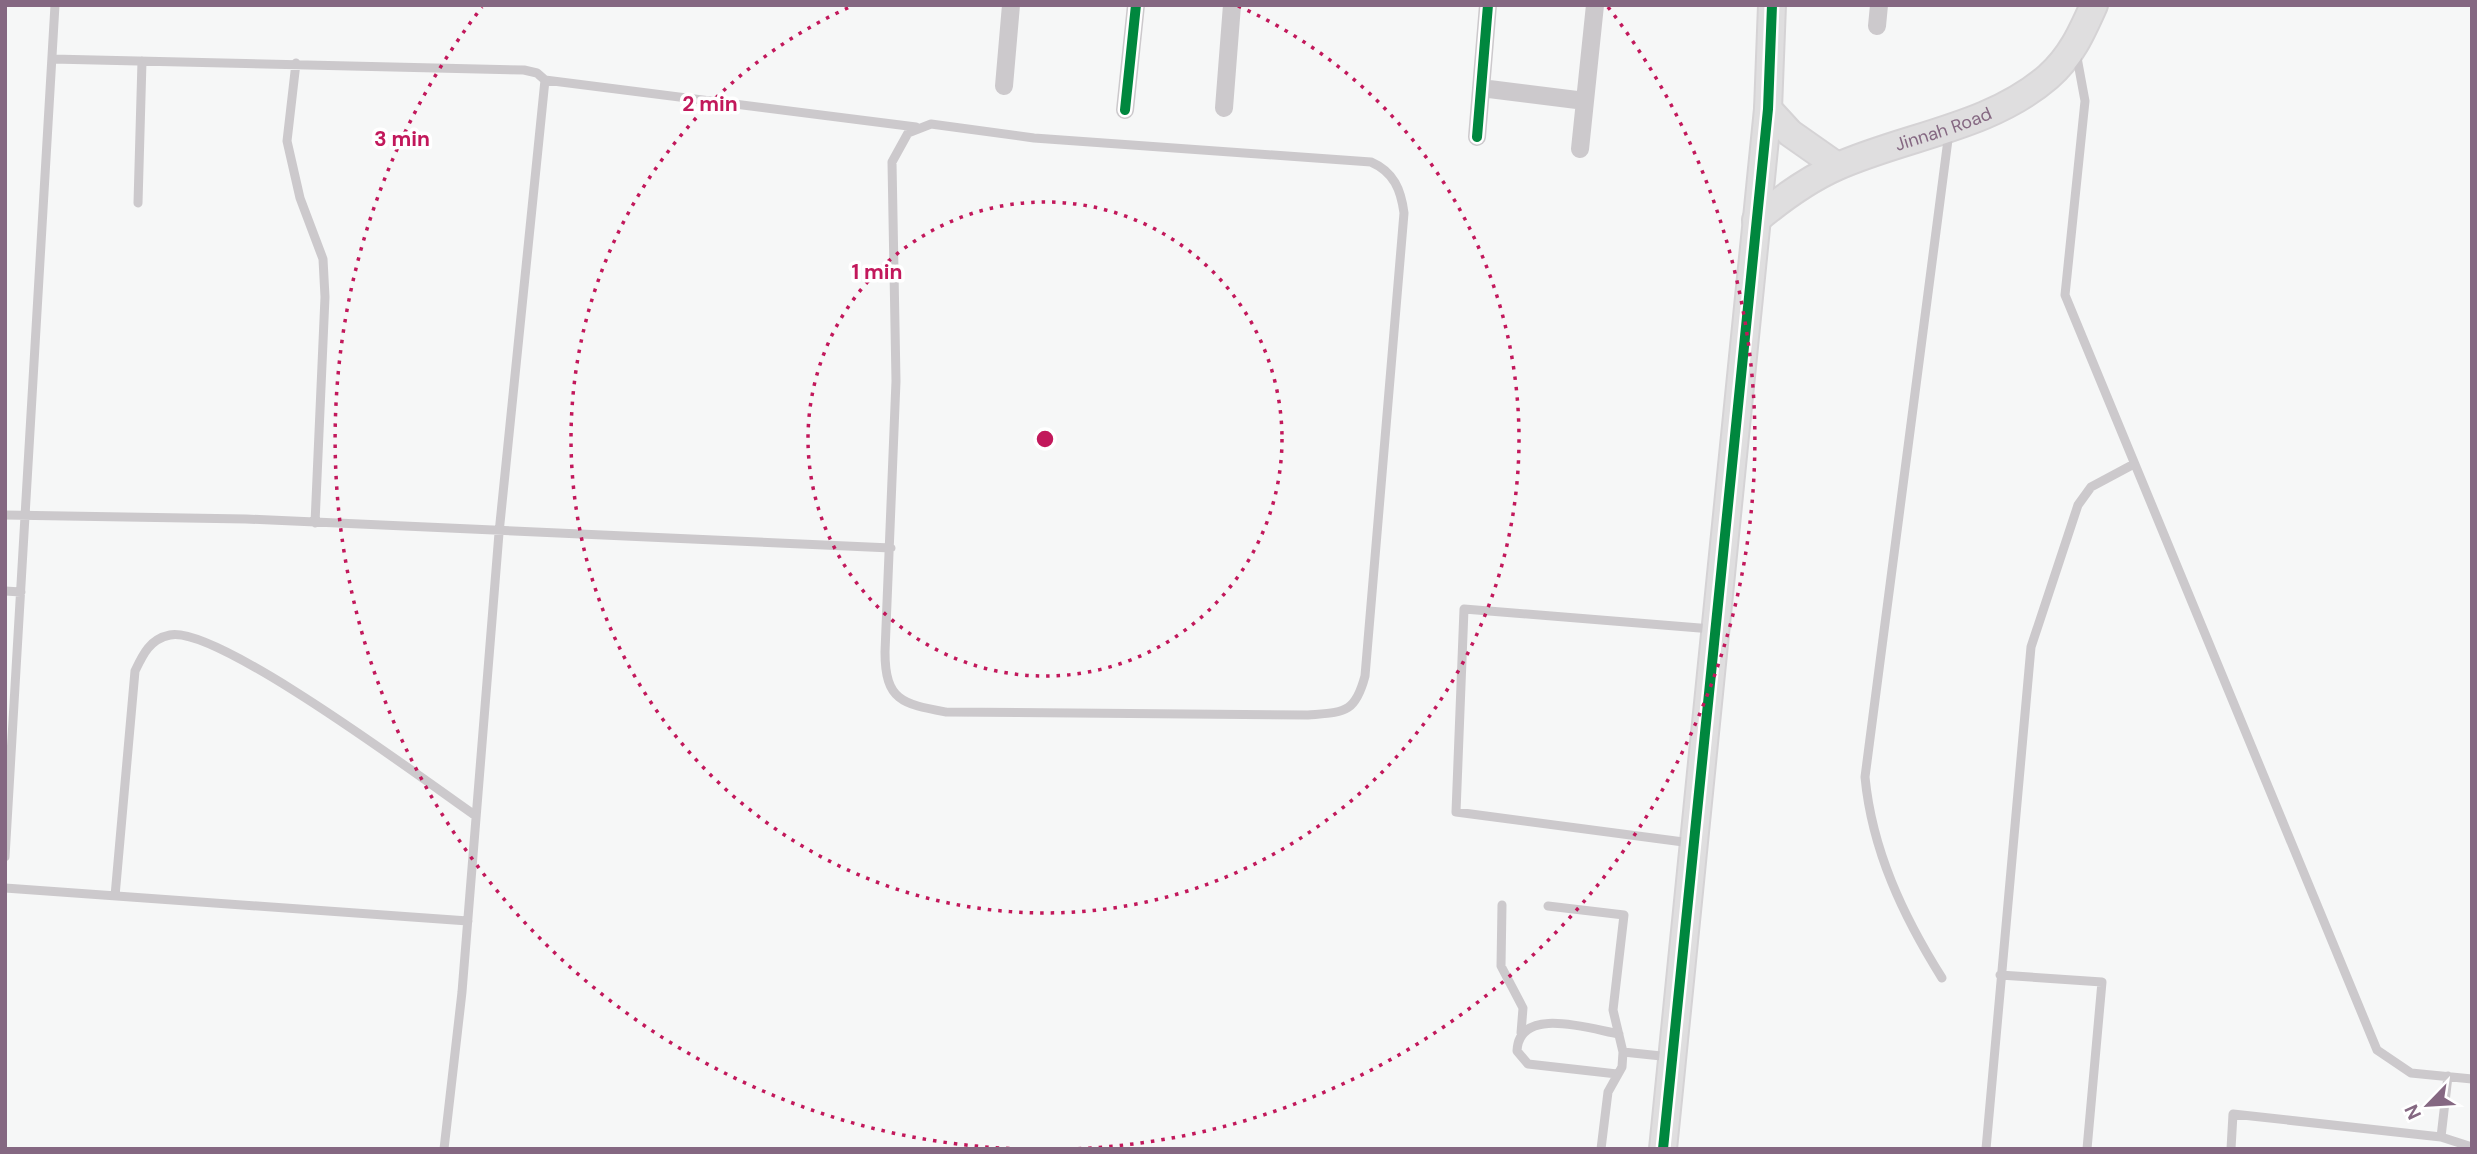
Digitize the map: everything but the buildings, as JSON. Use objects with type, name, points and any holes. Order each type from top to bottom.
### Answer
[{"type":"street","points":[[1004,86],[1011,5]]},
{"type":"street","points":[[1125,110],[1136,5]]},
{"type":"street","points":[[1224,108],[1232,5]]},
{"type":"street","points":[[1477,137],[1488,5]]},
{"type":"street","points":[[1580,149],[1595,5]]},
{"type":"street","points":[[1663,1149],[1768,109],[1772,5]]},
{"type":"street","points":[[1877,26],[1879,5]]},
{"type":"street","name":"Jinnah Road","points":[[1756,220],[1806,183],[1837,166],[1950,127],[2013,100],[2048,77],[2075,47],[2094,5]]},
{"type":"street","points":[[2075,47],[2112,5]]},
{"type":"street","points":[[1481,88],[1585,101]]},
{"type":"street","points":[[1768,109],[1790,133],[1837,166]]},
{"type":"lane","points":[[5,856],[9,733],[21,592],[55,5]]},
{"type":"lane","points":[[2075,47],[2084,101],[2065,295],[2377,1050],[2411,1073],[2472,1079]]},
{"type":"lane","points":[[52,59],[524,70],[537,73],[545,80],[916,127],[931,124],[1059,140],[1371,162],[1389,172],[1402,196],[1404,214],[1365,677],[1359,699],[1342,711],[1308,715],[946,712],[915,706],[892,690],[885,675],[896,381],[892,162],[901,141],[916,127]]},
{"type":"lane","points":[[138,203],[142,61]]},
{"type":"lane","points":[[296,64],[287,141],[300,198],[323,259],[325,297],[315,523]]},
{"type":"lane","points":[[444,1149],[468,921],[499,533],[545,80]]},
{"type":"lane","points":[[1942,978],[1915,935],[1888,873],[1869,817],[1865,777],[1950,127]]},
{"type":"lane","points":[[1986,1149],[2031,647],[2078,505],[2091,487],[2134,464]]},
{"type":"lane","points":[[5,515],[315,523],[891,548]]},
{"type":"lane","points":[[5,591],[21,592]]},
{"type":"lane","points":[[1695,843],[1456,812],[1464,609],[1717,630]]},
{"type":"lane","points":[[114,896],[135,671],[145,651],[156,640],[172,634],[202,639],[301,694],[476,816]]},
{"type":"lane","points":[[5,888],[468,921]]},
{"type":"lane","points":[[1502,905],[1501,967],[1523,1008],[1517,1051],[1528,1064],[1617,1074]]},
{"type":"lane","points":[[1548,906],[1624,915],[1613,1010],[1623,1052],[1622,1067],[1608,1092],[1601,1149]]},
{"type":"lane","points":[[2000,975],[2102,982],[2087,1149]]},
{"type":"lane","points":[[1521,1034],[1530,1026],[1552,1023],[1619,1034]]},
{"type":"lane","points":[[1623,1052],[1673,1057]]},
{"type":"lane","points":[[2441,1137],[2448,1076]]},
{"type":"lane","points":[[2231,1149],[2233,1114],[2441,1137],[2472,1147]]},
{"type":"cycle path","points":[[1125,110],[1136,5]]},
{"type":"cycle path","points":[[1477,137],[1488,5]]},
{"type":"cycle path","points":[[1663,1149],[1768,109],[1772,5]]}]
